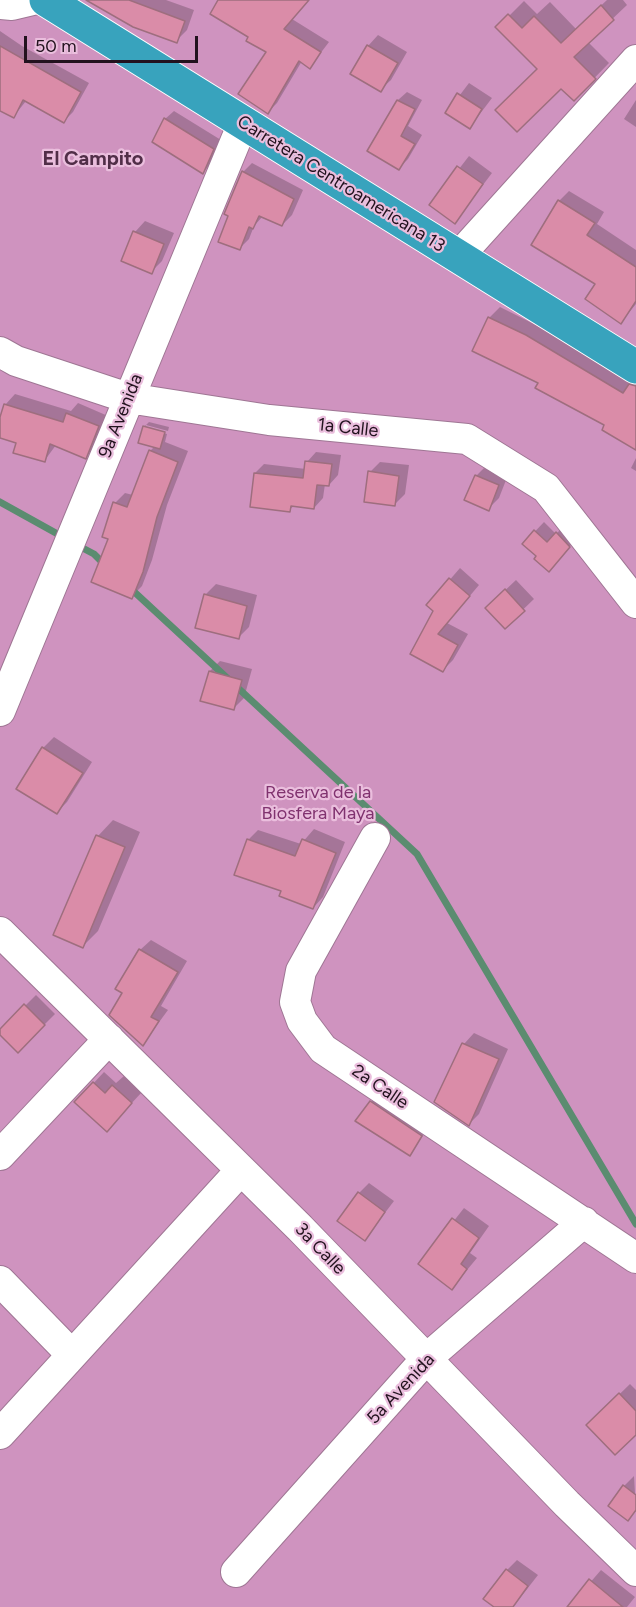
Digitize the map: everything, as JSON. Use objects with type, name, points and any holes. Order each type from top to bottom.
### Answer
[{"type":"highway","name":"Carretera Centroamericana 13","points":[[67,6],[243,123],[636,367]]},
{"type":"street","points":[[0,3],[12,5],[33,0]]},
{"type":"street","points":[[459,257],[636,60]]},
{"type":"street","name":"9a Avenida","points":[[0,711],[243,123]]},
{"type":"street","name":"1a Calle","points":[[0,352],[16,361],[128,398],[269,420],[467,439],[546,488],[636,603]]},
{"type":"street","name":"2a Calle","points":[[375,838],[301,971],[295,1002],[302,1021],[323,1049],[636,1258]]},
{"type":"street","name":"3a Calle","points":[[0,932],[241,1170],[567,1504],[636,1571]]},
{"type":"street","points":[[0,1155],[109,1039]]},
{"type":"street","points":[[0,1434],[241,1170]]},
{"type":"street","name":"5a Avenida","points":[[236,1572],[426,1359],[584,1222]]},
{"type":"street","points":[[0,1281],[72,1355]]},
{"type":"green space","name":"Reserva de la Biosfera Maya","points":[[0,0],[636,0],[636,1607],[0,1607]]},
{"type":"building","points":[[86,0],[129,0],[185,21],[177,43],[133,27]]},
{"type":"building","points":[[218,0],[309,0],[284,29],[321,52],[310,69],[299,61],[268,114],[238,94],[266,52],[246,41],[248,37],[210,14]]},
{"type":"building","points":[[601,5],[614,20],[574,57],[596,79],[574,101],[561,89],[517,132],[495,110],[537,69],[495,27],[508,14],[522,28],[534,16],[561,43]]},
{"type":"building","points":[[367,45],[398,63],[381,92],[350,74]]},
{"type":"building","points":[[0,46],[81,92],[64,123],[23,100],[14,118],[0,111]]},
{"type":"building","points":[[457,93],[482,109],[470,129],[445,113]]},
{"type":"building","points":[[397,100],[415,109],[401,136],[415,144],[399,170],[367,151]]},
{"type":"building","points":[[164,118],[214,149],[203,174],[152,142]]},
{"type":"building","points":[[457,166],[483,184],[455,224],[429,205]]},
{"type":"building","points":[[242,171],[294,199],[282,226],[259,216],[253,229],[249,227],[240,250],[218,242],[228,216],[224,214]]},
{"type":"building","points":[[558,200],[595,223],[587,235],[636,267],[636,301],[621,324],[585,299],[595,284],[531,245]]},
{"type":"building","points":[[133,231],[164,244],[152,274],[121,261]]},
{"type":"building","points":[[488,317],[526,335],[623,393],[629,384],[636,386],[636,450],[602,430],[604,425],[535,388],[538,383],[472,351]]},
{"type":"building","points":[[4,404],[63,422],[66,413],[99,426],[86,459],[50,444],[45,462],[13,453],[16,443],[0,438],[0,417]]},
{"type":"building","points":[[143,426],[165,432],[160,449],[138,443]]},
{"type":"building","points":[[149,450],[178,462],[157,517],[143,572],[132,599],[91,582],[108,539],[102,537],[113,502],[127,507]]},
{"type":"building","points":[[305,461],[332,464],[329,486],[317,485],[314,509],[291,506],[290,512],[250,507],[254,473],[303,478]]},
{"type":"building","points":[[368,471],[399,476],[395,506],[364,502]]},
{"type":"building","points":[[475,475],[499,485],[489,511],[464,500]]},
{"type":"building","points":[[534,530],[547,542],[556,532],[570,547],[549,572],[522,544]]},
{"type":"building","points":[[449,578],[470,596],[438,634],[458,645],[443,672],[410,654],[433,611],[426,605]]},
{"type":"building","points":[[505,589],[525,611],[505,629],[485,608]]},
{"type":"building","points":[[204,594],[247,606],[239,639],[195,628]]},
{"type":"building","points":[[209,671],[242,680],[234,710],[200,701]]},
{"type":"building","points":[[42,747],[83,773],[57,814],[16,789]]},
{"type":"building","points":[[96,835],[125,847],[83,948],[53,935]]},
{"type":"building","points":[[247,839],[295,856],[302,839],[336,853],[313,909],[279,896],[281,891],[234,875]]},
{"type":"building","points":[[139,949],[178,972],[151,1017],[159,1021],[143,1046],[109,1015],[122,993],[115,989]]},
{"type":"building","points":[[24,1004],[45,1025],[18,1053],[0,1035],[0,1029]]},
{"type":"building","points":[[462,1043],[499,1059],[469,1126],[434,1102]]},
{"type":"building","points":[[93,1082],[105,1093],[112,1085],[132,1103],[107,1132],[74,1102]]},
{"type":"building","points":[[370,1101],[422,1136],[410,1156],[355,1121]]},
{"type":"building","points":[[358,1192],[385,1212],[365,1241],[337,1221]]},
{"type":"building","points":[[452,1218],[479,1238],[461,1264],[467,1269],[452,1290],[418,1264]]},
{"type":"building","points":[[619,1393],[636,1411],[636,1435],[615,1455],[586,1425]]},
{"type":"building","points":[[623,1485],[636,1495],[636,1510],[628,1521],[608,1506]]},
{"type":"building","points":[[506,1569],[528,1586],[513,1607],[494,1607],[483,1599]]},
{"type":"building","points":[[589,1579],[623,1607],[567,1607]]},
{"type":"waterway","points":[[0,502],[63,537]]},
{"type":"waterway","points":[[75,544],[94,554],[105,565]]},
{"type":"waterway","points":[[129,587],[417,854],[636,1224]]},
{"type":"district","name":"El Campito","points":[[93,159]]}]
